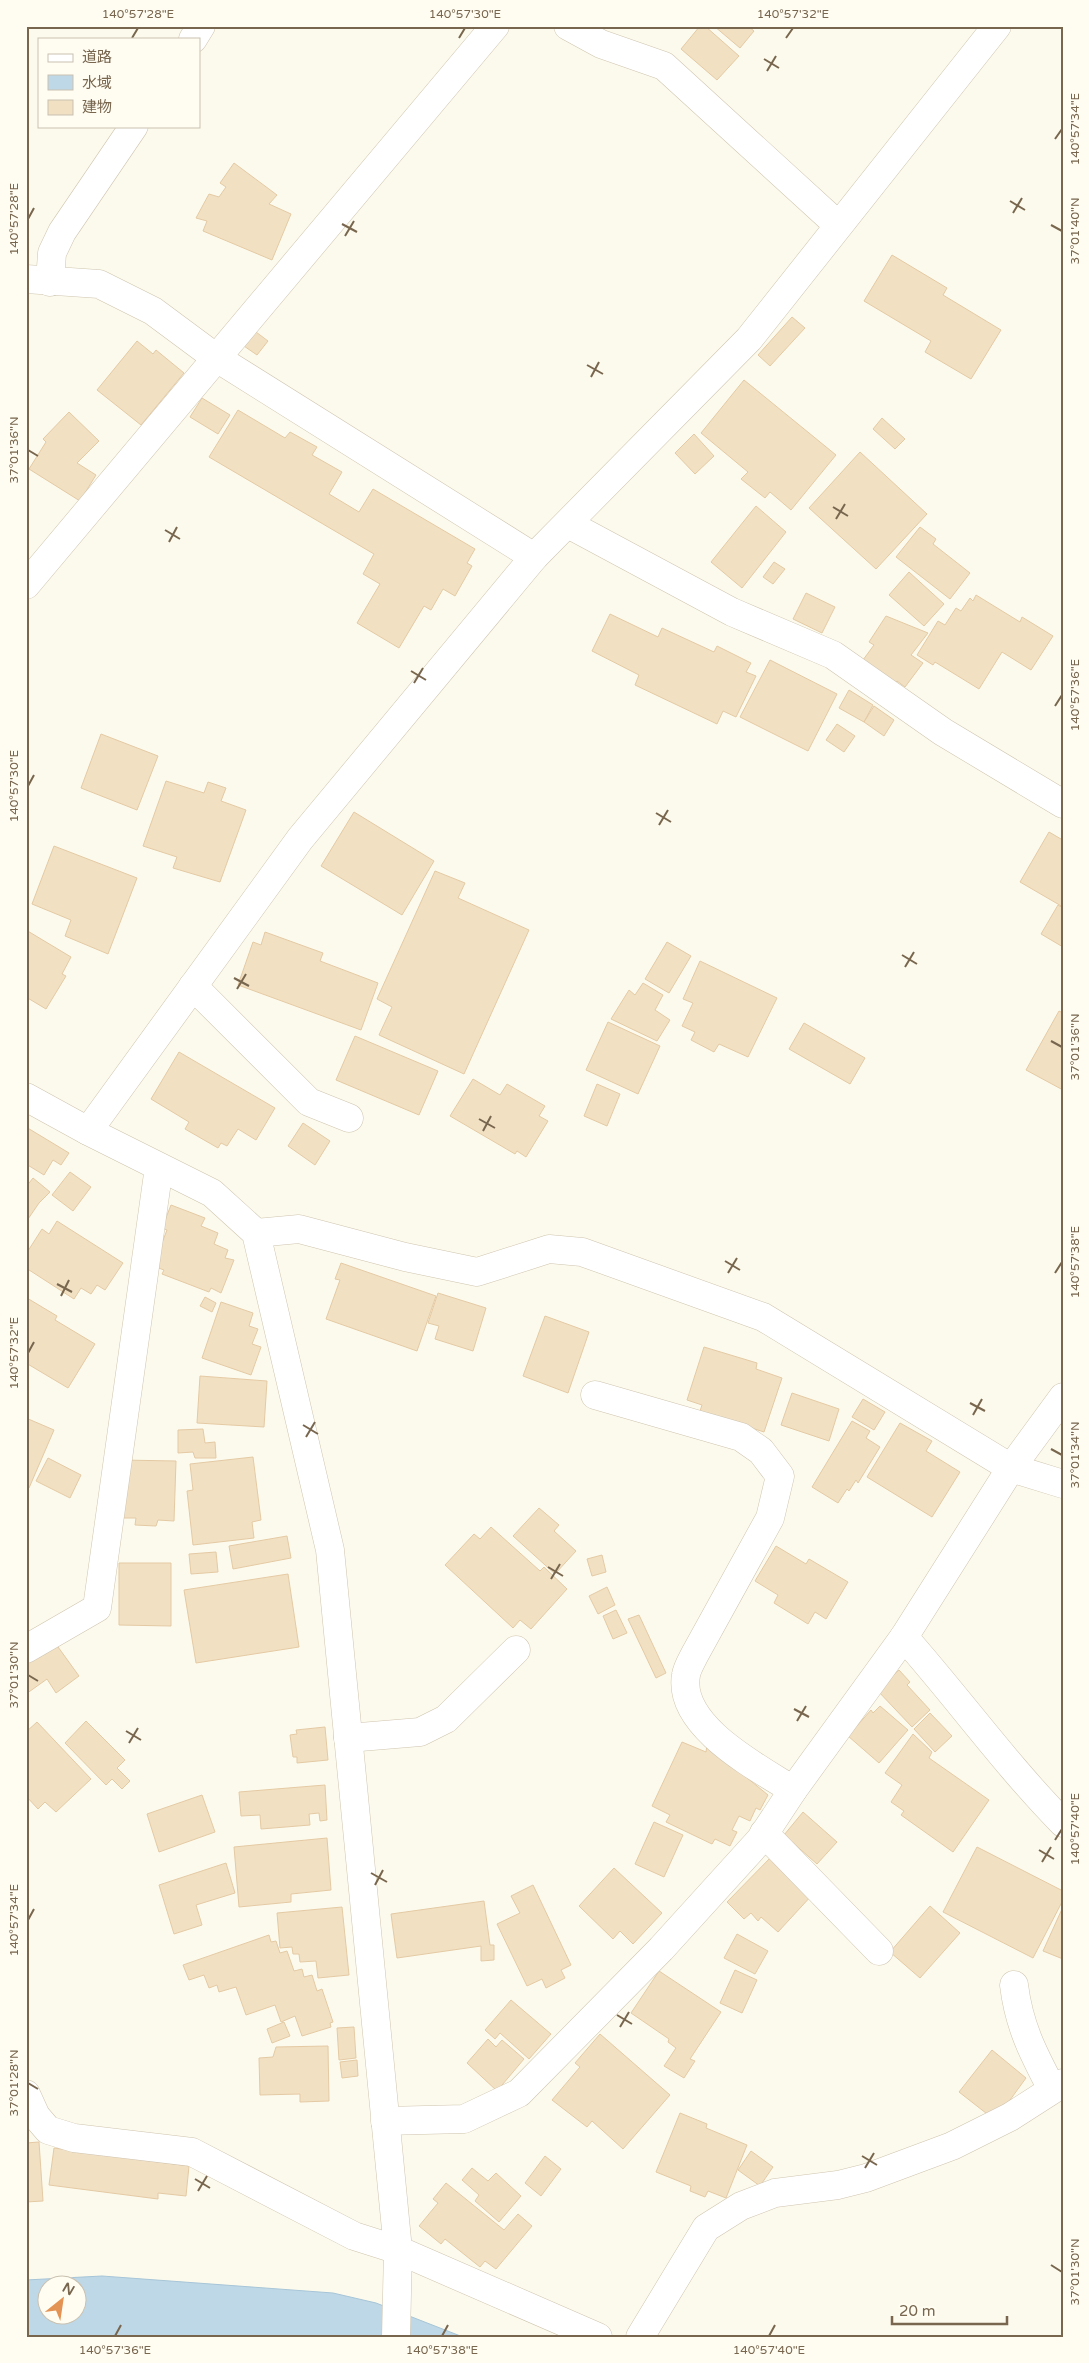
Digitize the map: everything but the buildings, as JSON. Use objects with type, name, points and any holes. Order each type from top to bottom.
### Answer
[{"type":"street","points":[[194,38],[201,26]]},
{"type":"street","points":[[26,585],[495,26]]},
{"type":"street","points":[[568,26],[601,44],[664,66],[838,225]]},
{"type":"street","points":[[88,1131],[300,839],[534,557],[749,339],[997,26]]},
{"type":"street","points":[[133,128],[62,232],[38,280],[99,284],[153,312],[215,358],[534,557]]},
{"type":"street","points":[[568,524],[732,612],[833,655],[943,732],[1063,804]]},
{"type":"street","points":[[193,986],[309,1102],[349,1118]]},
{"type":"street","points":[[26,1097],[88,1131],[212,1193],[256,1234],[330,1550],[398,2258],[396,2337]]},
{"type":"street","points":[[26,1649],[97,1608],[159,1167]]},
{"type":"street","points":[[256,1234],[299,1229],[406,1257],[477,1272],[550,1249],[582,1252],[762,1317],[1012,1468],[1063,1484]]},
{"type":"street","points":[[595,1395],[741,1437],[760,1451],[780,1476],[770,1518],[695,1654],[686,1674],[686,1693],[699,1720],[730,1749],[793,1790]]},
{"type":"street","points":[[385,2121],[464,2119],[519,2092],[661,1949],[764,1833],[904,1636],[1012,1468],[1063,1398]]},
{"type":"street","points":[[904,1636],[1031,1790],[1063,1823]]},
{"type":"street","points":[[348,1738],[420,1732],[446,1719],[516,1650]]},
{"type":"street","points":[[764,1833],[879,1951]]},
{"type":"street","points":[[640,2337],[706,2228],[741,2206],[775,2193],[838,2185],[866,2178],[952,2146],[1010,2117],[1058,2086],[1027,2042],[1017,2009],[1014,1985]]},
{"type":"street","points":[[26,2094],[36,2116],[48,2130],[74,2138],[192,2152],[398,2258],[598,2337]]},
{"type":"water","points":[[102,2276],[333,2293],[376,2303],[463,2337],[26,2337],[26,2280],[38,2279],[38,2326],[88,2326],[88,2277]]}]
